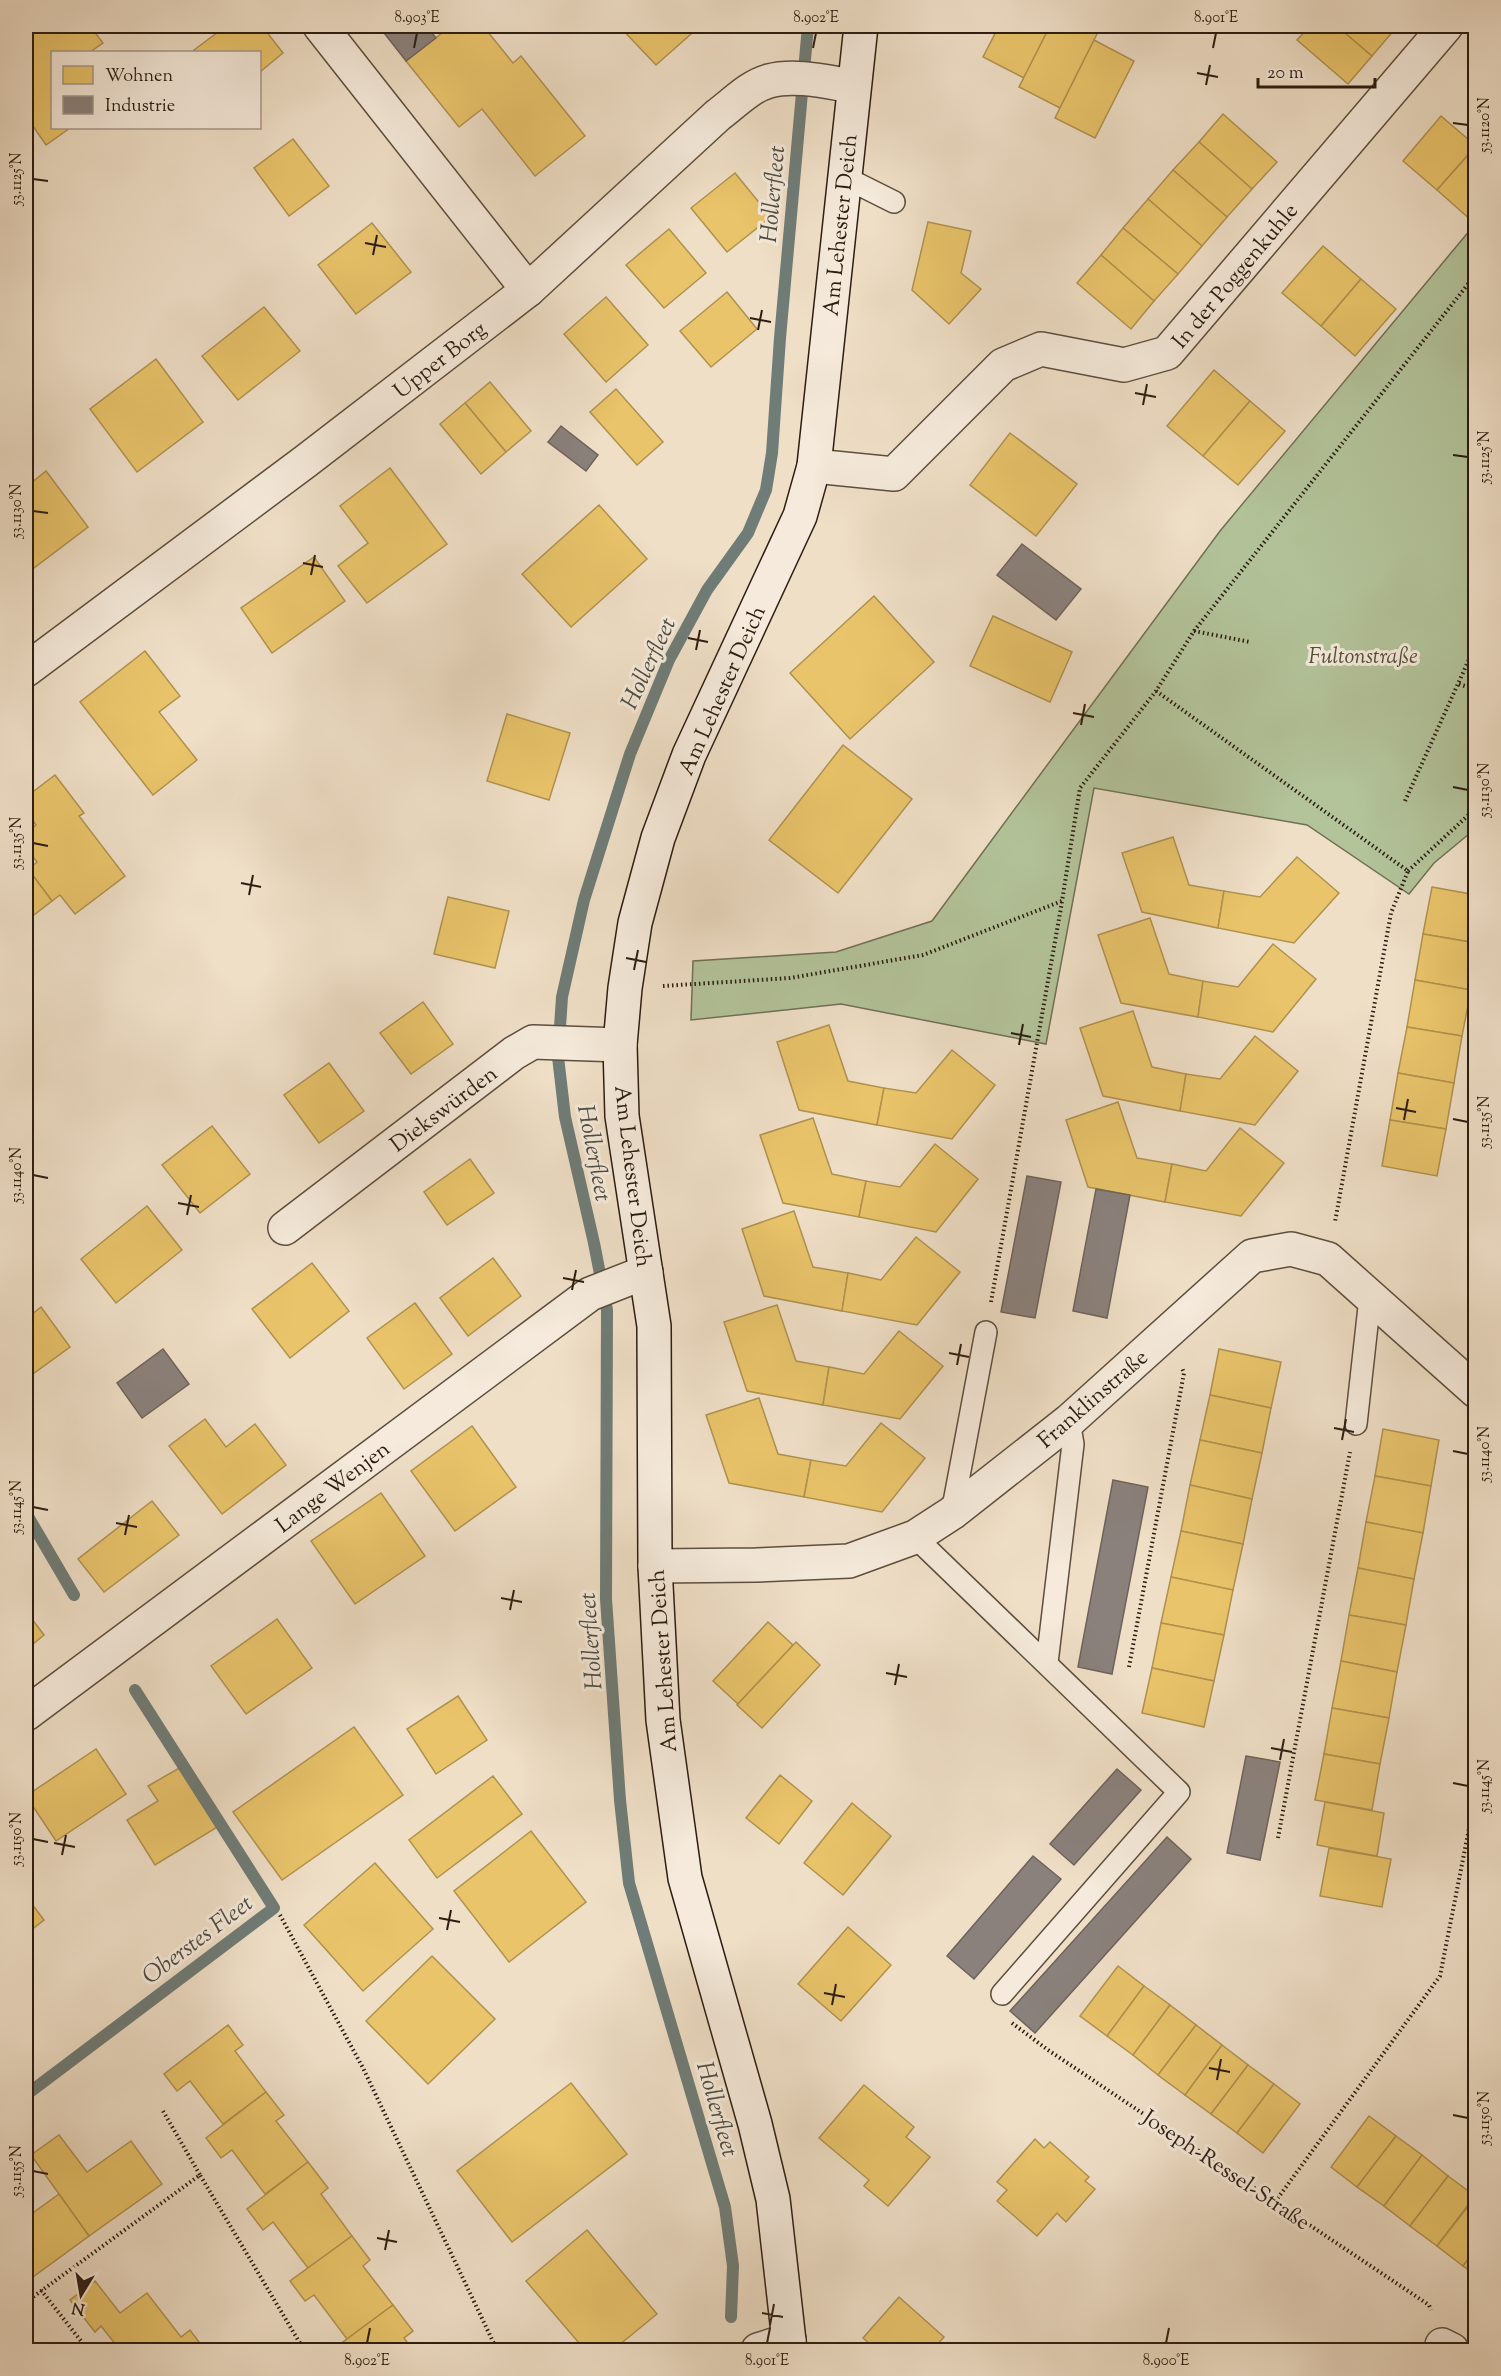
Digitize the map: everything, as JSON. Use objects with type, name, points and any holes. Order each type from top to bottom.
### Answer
[{"type":"street","points":[[320,26],[528,290]]},
{"type":"street","name":"Am Lehester Deich","points":[[789,2345],[773,2199],[755,2124],[685,1878],[663,1720],[655,1566],[654,1326],[622,1116],[620,1045],[625,988],[635,923],[658,838],[689,755],[800,516],[814,466],[861,26]]},
{"type":"street","name":"In der Poggenkuhle","points":[[814,466],[894,474],[1003,365],[1041,349],[1124,365],[1167,353],[1446,26]]},
{"type":"street","name":"Upper Borg","points":[[26,670],[306,461],[528,290],[718,115],[750,91],[768,81],[802,80],[854,86]]},
{"type":"street","name":"Diekswürden","points":[[285,1228],[514,1053],[533,1042],[620,1045]]},
{"type":"street","name":"Franklinstraße","points":[[655,1566],[849,1561],[915,1538],[952,1513],[1070,1421],[1252,1256],[1291,1249],[1328,1258],[1476,1391]]},
{"type":"street","name":"Lange Wenjen","points":[[26,1714],[602,1289],[646,1272]]},
{"type":"street","points":[[758,2350],[789,2345]]},
{"type":"lane","points":[[844,177],[894,202]]},
{"type":"lane","points":[[1356,1424],[1370,1298]]},
{"type":"lane","points":[[952,1513],[986,1332]]},
{"type":"lane","points":[[1047,1663],[1073,1444],[1070,1421]]},
{"type":"lane","points":[[915,1538],[1179,1792],[1002,1994]]},
{"type":"path","points":[[986,1332],[1080,788],[1156,691],[1194,631],[1476,274]]},
{"type":"path","points":[[1194,631],[1250,642]]},
{"type":"path","points":[[1405,801],[1476,644]]},
{"type":"path","points":[[1459,684],[1476,690]]},
{"type":"path","points":[[1156,691],[1408,871]]},
{"type":"path","points":[[1328,1258],[1391,913],[1408,871],[1476,808]]},
{"type":"path","points":[[625,988],[790,978],[923,955],[1062,901]]},
{"type":"path","points":[[1129,1667],[1184,1373],[1167,1332]]},
{"type":"path","points":[[1278,1838],[1356,1424]]},
{"type":"path","points":[[1275,2202],[1440,1976],[1476,1793]]},
{"type":"path","points":[[280,1916],[363,2068],[497,2350]]},
{"type":"path","name":"Joseph-Ressel-Straße","points":[[1002,1994],[997,2012],[1048,2050],[1429,2305],[1447,2348]]},
{"type":"path","points":[[163,2110],[304,2350]]},
{"type":"path","points":[[26,2302],[200,2175]]},
{"type":"path","points":[[41,2290],[88,2350]]},
{"type":"green space","name":"Fultonstraße","points":[[1475,224],[1475,829],[1434,863],[1409,894],[1307,825],[1094,788],[1046,1044],[841,1004],[691,1020],[693,961],[836,952],[932,921],[1220,531]]},
{"type":"building: Wohnen","points":[[26,26],[90,26],[103,43],[91,51],[51,51],[51,129],[69,129],[46,145],[26,116]]},
{"type":"building: Wohnen","points":[[226,26],[262,26],[283,53],[261,71],[261,51],[194,50]]},
{"type":"building: Wohnen","points":[[451,26],[483,26],[513,63],[521,56],[585,136],[535,176],[482,109],[459,127],[406,61]]},
{"type":"building: Wohnen","points":[[619,26],[700,26],[656,65]]},
{"type":"building: Wohnen","points":[[999,26],[1050,26],[1024,78],[983,57]]},
{"type":"building: Wohnen","points":[[1050,26],[1089,26],[1099,30],[1060,108],[1019,87]]},
{"type":"building: Wohnen","points":[[1310,26],[1337,26],[1372,56],[1348,84],[1297,40]]},
{"type":"building: Wohnen","points":[[1337,26],[1393,26],[1396,28],[1372,56]]},
{"type":"building: Wohnen","points":[[1094,40],[1134,61],[1095,138],[1055,118]]},
{"type":"building: Wohnen","points":[[1223,114],[1277,162],[1252,189],[1199,142]]},
{"type":"building: Wohnen","points":[[1441,116],[1476,146],[1437,190],[1403,161]]},
{"type":"building: Wohnen","points":[[293,139],[329,186],[289,216],[254,168]]},
{"type":"building: Wohnen","points":[[1199,142],[1252,189],[1227,217],[1173,170]]},
{"type":"building: Wohnen","points":[[1476,146],[1476,217],[1472,221],[1437,190]]},
{"type":"building: Wohnen","points":[[1173,170],[1227,217],[1202,246],[1148,199]]},
{"type":"building: Wohnen","points":[[735,173],[771,217],[727,252],[691,208]]},
{"type":"building: Wohnen","points":[[1148,199],[1202,246],[1178,274],[1123,228]]},
{"type":"building: Wohnen","points":[[928,222],[971,231],[961,273],[981,289],[949,324],[912,290]]},
{"type":"building: Wohnen","points":[[372,223],[411,272],[356,314],[318,265]]},
{"type":"building: Wohnen","points":[[1123,228],[1178,274],[1154,301],[1101,255]]},
{"type":"building: Wohnen","points":[[669,229],[706,273],[664,308],[626,265]]},
{"type":"building: Wohnen","points":[[1323,246],[1361,279],[1321,326],[1282,293]]},
{"type":"building: Wohnen","points":[[1101,255],[1154,301],[1131,329],[1077,283]]},
{"type":"building: Wohnen","points":[[1361,279],[1396,309],[1355,356],[1321,326]]},
{"type":"building: Wohnen","points":[[727,292],[757,329],[711,367],[680,331]]},
{"type":"building: Wohnen","points":[[606,297],[648,345],[606,382],[564,334]]},
{"type":"building: Wohnen","points":[[264,307],[300,351],[238,400],[202,356]]},
{"type":"building: Wohnen","points":[[156,359],[203,422],[137,472],[90,409]]},
{"type":"building: Wohnen","points":[[1214,370],[1250,401],[1203,456],[1167,426]]},
{"type":"building: Wohnen","points":[[490,382],[531,431],[506,452],[465,403]]},
{"type":"building: Wohnen","points":[[616,389],[663,442],[637,465],[590,412]]},
{"type":"building: Wohnen","points":[[1250,401],[1285,431],[1238,485],[1203,456]]},
{"type":"building: Wohnen","points":[[465,403],[506,452],[481,474],[440,424]]},
{"type":"building: Wohnen","points":[[1010,433],[1077,484],[1036,536],[970,485]]},
{"type":"building: Wohnen","points":[[390,468],[447,544],[367,603],[338,566],[368,543],[340,506]]},
{"type":"building: Wohnen","points":[[46,471],[88,527],[26,574],[26,487]]},
{"type":"building: Wohnen","points":[[599,505],[647,559],[571,627],[522,574]]},
{"type":"building: Wohnen","points":[[314,557],[345,601],[272,653],[241,608]]},
{"type":"building: Wohnen","points":[[874,596],[934,662],[850,739],[790,673]]},
{"type":"building: Wohnen","points":[[993,616],[1072,652],[1050,702],[970,666]]},
{"type":"building: Wohnen","points":[[145,651],[180,696],[159,712],[197,760],[153,795],[80,702]]},
{"type":"building: Wohnen","points":[[507,714],[570,733],[549,800],[487,781]]},
{"type":"building: Wohnen","points":[[843,745],[912,799],[838,893],[769,840]]},
{"type":"building: Wohnen","points":[[55,775],[84,813],[79,816],[125,876],[75,914],[60,895],[52,901],[28,869],[37,862],[26,847],[26,834],[36,825],[26,811],[26,797]]},
{"type":"building: Wohnen","points":[[1173,837],[1189,885],[1224,891],[1218,928],[1142,912],[1122,853]]},
{"type":"building: Wohnen","points":[[1297,857],[1339,893],[1294,943],[1218,928],[1224,891],[1260,897]]},
{"type":"building: Wohnen","points":[[28,869],[52,901],[26,921],[26,871]]},
{"type":"building: Wohnen","points":[[1432,887],[1476,895],[1476,943],[1423,934]]},
{"type":"building: Wohnen","points":[[448,897],[509,911],[495,968],[434,954]]},
{"type":"building: Wohnen","points":[[1150,918],[1169,974],[1203,981],[1198,1017],[1121,1003],[1098,935]]},
{"type":"building: Wohnen","points":[[1423,934],[1476,943],[1476,964],[1471,990],[1415,980]]},
{"type":"building: Wohnen","points":[[1273,944],[1316,979],[1273,1032],[1198,1017],[1203,981],[1238,987]]},
{"type":"building: Wohnen","points":[[1415,980],[1471,990],[1462,1036],[1407,1027]]},
{"type":"building: Wohnen","points":[[423,1002],[453,1044],[411,1074],[380,1033]]},
{"type":"building: Wohnen","points":[[1133,1011],[1152,1067],[1186,1074],[1180,1111],[1103,1096],[1080,1028]]},
{"type":"building: Wohnen","points":[[829,1025],[848,1081],[884,1088],[877,1125],[799,1110],[777,1042]]},
{"type":"building: Wohnen","points":[[1407,1027],[1462,1036],[1454,1083],[1398,1073]]},
{"type":"building: Wohnen","points":[[1255,1036],[1298,1071],[1255,1125],[1180,1111],[1186,1074],[1220,1079]]},
{"type":"building: Wohnen","points":[[952,1050],[995,1085],[952,1139],[877,1125],[884,1088],[916,1093]]},
{"type":"building: Wohnen","points":[[329,1063],[364,1111],[319,1143],[284,1095]]},
{"type":"building: Wohnen","points":[[1398,1073],[1454,1083],[1446,1129],[1390,1120]]},
{"type":"building: Wohnen","points":[[1118,1102],[1137,1158],[1172,1164],[1165,1202],[1088,1187],[1066,1120]]},
{"type":"building: Wohnen","points":[[813,1118],[832,1174],[866,1181],[859,1217],[783,1203],[760,1135]]},
{"type":"building: Wohnen","points":[[1390,1120],[1446,1129],[1437,1176],[1382,1166]]},
{"type":"building: Wohnen","points":[[212,1126],[250,1174],[200,1213],[162,1165]]},
{"type":"building: Wohnen","points":[[1240,1128],[1284,1163],[1241,1216],[1165,1202],[1172,1164],[1206,1171]]},
{"type":"building: Wohnen","points":[[935,1144],[978,1179],[936,1232],[859,1217],[866,1181],[900,1187]]},
{"type":"building: Wohnen","points":[[470,1159],[494,1193],[447,1225],[424,1192]]},
{"type":"building: Wohnen","points":[[147,1206],[182,1250],[116,1303],[81,1259]]},
{"type":"building: Wohnen","points":[[794,1211],[813,1267],[848,1273],[842,1311],[764,1296],[742,1229]]},
{"type":"building: Wohnen","points":[[916,1237],[960,1272],[917,1325],[842,1311],[848,1273],[881,1280]]},
{"type":"building: Wohnen","points":[[493,1258],[521,1296],[468,1336],[440,1298]]},
{"type":"building: Wohnen","points":[[312,1263],[349,1311],[290,1358],[252,1309]]},
{"type":"building: Wohnen","points":[[415,1303],[452,1354],[404,1389],[367,1338]]},
{"type":"building: Wohnen","points":[[777,1305],[796,1361],[829,1367],[823,1405],[747,1391],[724,1322]]},
{"type":"building: Wohnen","points":[[41,1307],[70,1347],[26,1379],[26,1319]]},
{"type":"building: Wohnen","points":[[899,1331],[943,1366],[900,1419],[823,1405],[829,1367],[864,1374]]},
{"type":"building: Wohnen","points":[[1219,1349],[1281,1362],[1271,1408],[1210,1395]]},
{"type":"building: Wohnen","points":[[1210,1395],[1271,1408],[1262,1453],[1200,1440]]},
{"type":"building: Wohnen","points":[[759,1398],[778,1454],[811,1460],[804,1497],[729,1483],[706,1415]]},
{"type":"building: Wohnen","points":[[205,1419],[226,1447],[255,1424],[286,1465],[222,1514],[169,1446]]},
{"type":"building: Wohnen","points":[[881,1423],[925,1458],[882,1512],[804,1497],[811,1460],[846,1466]]},
{"type":"building: Wohnen","points":[[472,1426],[516,1487],[455,1531],[411,1471]]},
{"type":"building: Wohnen","points":[[1383,1429],[1439,1440],[1431,1486],[1375,1476]]},
{"type":"building: Wohnen","points":[[1200,1440],[1262,1453],[1252,1499],[1190,1485]]},
{"type":"building: Wohnen","points":[[1375,1476],[1431,1486],[1423,1533],[1366,1522]]},
{"type":"building: Wohnen","points":[[1190,1485],[1252,1499],[1243,1544],[1181,1531]]},
{"type":"building: Wohnen","points":[[381,1493],[425,1556],[355,1604],[311,1541]]},
{"type":"building: Wohnen","points":[[152,1501],[179,1535],[104,1592],[78,1559]]},
{"type":"building: Wohnen","points":[[1366,1522],[1423,1533],[1414,1579],[1358,1568]]},
{"type":"building: Wohnen","points":[[1181,1531],[1243,1544],[1233,1590],[1171,1577]]},
{"type":"building: Wohnen","points":[[1358,1568],[1414,1579],[1406,1625],[1349,1615]]},
{"type":"building: Wohnen","points":[[1171,1577],[1233,1590],[1224,1635],[1161,1623]]},
{"type":"building: Wohnen","points":[[26,1611],[44,1635],[26,1650]]},
{"type":"building: Wohnen","points":[[1349,1615],[1406,1625],[1397,1672],[1341,1661]]},
{"type":"building: Wohnen","points":[[277,1619],[312,1668],[246,1714],[211,1666]]},
{"type":"building: Wohnen","points":[[768,1622],[793,1645],[738,1704],[713,1681]]},
{"type":"building: Wohnen","points":[[1161,1623],[1224,1635],[1214,1681],[1152,1668]]},
{"type":"building: Wohnen","points":[[796,1642],[820,1665],[762,1728],[737,1705]]},
{"type":"building: Wohnen","points":[[1341,1661],[1397,1672],[1389,1718],[1332,1708]]},
{"type":"building: Wohnen","points":[[1152,1668],[1214,1681],[1204,1727],[1142,1713]]},
{"type":"building: Wohnen","points":[[458,1696],[487,1740],[436,1774],[407,1729]]},
{"type":"building: Wohnen","points":[[1332,1708],[1389,1718],[1380,1764],[1324,1754]]},
{"type":"building: Wohnen","points":[[354,1727],[403,1795],[282,1880],[233,1812]]},
{"type":"building: Wohnen","points":[[96,1749],[126,1794],[56,1841],[26,1796]]},
{"type":"building: Wohnen","points":[[1324,1754],[1380,1764],[1372,1810],[1315,1800]]},
{"type":"building: Wohnen","points":[[181,1767],[219,1826],[155,1865],[127,1820],[158,1801],[148,1786]]},
{"type":"building: Wohnen","points":[[780,1775],[812,1801],[779,1844],[746,1818]]},
{"type":"building: Wohnen","points":[[493,1776],[522,1814],[437,1878],[409,1840]]},
{"type":"building: Wohnen","points":[[1325,1802],[1384,1813],[1377,1856],[1317,1845]]},
{"type":"building: Wohnen","points":[[852,1803],[891,1836],[843,1895],[804,1863]]},
{"type":"building: Wohnen","points":[[531,1831],[586,1902],[509,1962],[454,1891]]},
{"type":"building: Wohnen","points":[[1329,1848],[1391,1859],[1382,1907],[1320,1896]]},
{"type":"building: Wohnen","points":[[375,1863],[433,1929],[363,1991],[304,1925]]},
{"type":"building: Wohnen","points":[[26,1896],[44,1920],[26,1934]]},
{"type":"building: Wohnen","points":[[848,1927],[891,1965],[841,2021],[798,1984]]},
{"type":"building: Wohnen","points":[[432,1956],[495,2019],[428,2084],[366,2021]]},
{"type":"building: Wohnen","points":[[1118,1966],[1144,1986],[1107,2036],[1080,2016]]},
{"type":"building: Wohnen","points":[[1144,1986],[1170,2005],[1133,2055],[1107,2036]]},
{"type":"building: Wohnen","points":[[1170,2005],[1196,2025],[1158,2075],[1133,2055]]},
{"type":"building: Wohnen","points":[[228,2025],[243,2045],[235,2051],[266,2092],[223,2124],[190,2081],[177,2091],[164,2074]]},
{"type":"building: Wohnen","points":[[1196,2025],[1222,2045],[1185,2095],[1158,2075]]},
{"type":"building: Wohnen","points":[[1222,2045],[1248,2065],[1211,2114],[1185,2095]]},
{"type":"building: Wohnen","points":[[1248,2065],[1274,2084],[1237,2133],[1211,2114]]},
{"type":"building: Wohnen","points":[[571,2083],[627,2154],[512,2242],[457,2171]]},
{"type":"building: Wohnen","points":[[1274,2084],[1300,2104],[1263,2153],[1237,2133]]},
{"type":"building: Wohnen","points":[[864,2085],[914,2127],[906,2137],[930,2157],[888,2206],[864,2186],[869,2180],[819,2138]]},
{"type":"building: Wohnen","points":[[266,2092],[284,2115],[276,2121],[308,2162],[265,2194],[232,2150],[221,2158],[206,2138]]},
{"type":"building: Wohnen","points":[[1369,2116],[1396,2136],[1357,2187],[1331,2167]]},
{"type":"building: Wohnen","points":[[59,2135],[87,2172],[131,2141],[162,2184],[89,2236],[31,2155]]},
{"type":"building: Wohnen","points":[[1396,2136],[1422,2155],[1384,2206],[1357,2187]]},
{"type":"building: Wohnen","points":[[1035,2139],[1044,2148],[1050,2142],[1089,2177],[1085,2181],[1095,2189],[1066,2222],[1057,2213],[1037,2236],[997,2201],[1007,2190],[997,2182]]},
{"type":"building: Wohnen","points":[[1422,2155],[1448,2176],[1410,2226],[1384,2206]]},
{"type":"building: Wohnen","points":[[308,2162],[328,2188],[321,2194],[352,2236],[308,2268],[273,2222],[263,2230],[247,2209]]},
{"type":"building: Wohnen","points":[[1448,2176],[1475,2196],[1437,2246],[1410,2226]]},
{"type":"building: Wohnen","points":[[59,2194],[89,2236],[26,2282],[26,2218]]},
{"type":"building: Wohnen","points":[[1476,2196],[1476,2249],[1463,2266],[1437,2246]]},
{"type":"building: Wohnen","points":[[587,2230],[657,2314],[613,2350],[585,2350],[526,2281]]},
{"type":"building: Wohnen","points":[[352,2236],[370,2260],[363,2266],[393,2305],[347,2339],[314,2295],[305,2301],[290,2281]]},
{"type":"building: Wohnen","points":[[1476,2249],[1476,2275],[1463,2266]]},
{"type":"building: Wohnen","points":[[95,2281],[120,2313],[147,2293],[181,2337],[190,2330],[205,2350],[120,2350],[101,2326],[95,2332],[70,2300]]},
{"type":"building: Wohnen","points":[[899,2297],[944,2337],[932,2350],[877,2350],[863,2338]]},
{"type":"building: Wohnen","points":[[393,2305],[413,2331],[404,2338],[413,2350],[332,2350]]},
{"type":"building: Industrie","points":[[393,26],[426,26],[436,38],[406,61],[384,33]]},
{"type":"building: Industrie","points":[[561,426],[598,455],[586,471],[548,442]]},
{"type":"building: Industrie","points":[[1022,544],[1081,589],[1056,620],[997,575]]},
{"type":"building: Industrie","points":[[1027,1176],[1061,1182],[1035,1318],[1001,1312]]},
{"type":"building: Industrie","points":[[1096,1189],[1130,1195],[1107,1318],[1073,1311]]},
{"type":"building: Industrie","points":[[163,1349],[189,1384],[142,1418],[117,1383]]},
{"type":"building: Industrie","points":[[1113,1480],[1148,1487],[1112,1674],[1078,1667]]},
{"type":"building: Industrie","points":[[1246,1756],[1280,1762],[1260,1860],[1227,1853]]},
{"type":"building: Industrie","points":[[1117,1769],[1141,1790],[1074,1865],[1050,1844]]},
{"type":"building: Industrie","points":[[1167,1837],[1191,1859],[1035,2033],[1010,2011]]},
{"type":"building: Industrie","points":[[1033,1856],[1061,1879],[974,1979],[947,1956]]},
{"type":"waterway","name":"Hollerfleet","points":[[731,2317],[733,2266],[725,2207],[629,1883],[620,1800],[606,1599],[607,1310],[565,1117],[558,1057],[562,997],[584,900],[630,754],[669,660],[707,590],[748,533],[766,490],[772,453],[808,26]]},
{"type":"waterway","name":"Oberstes Fleet","points":[[26,1513],[74,1595]]},
{"type":"waterway","name":"Oberstes Fleet","points":[[26,2095],[274,1908],[135,1690]]}]
